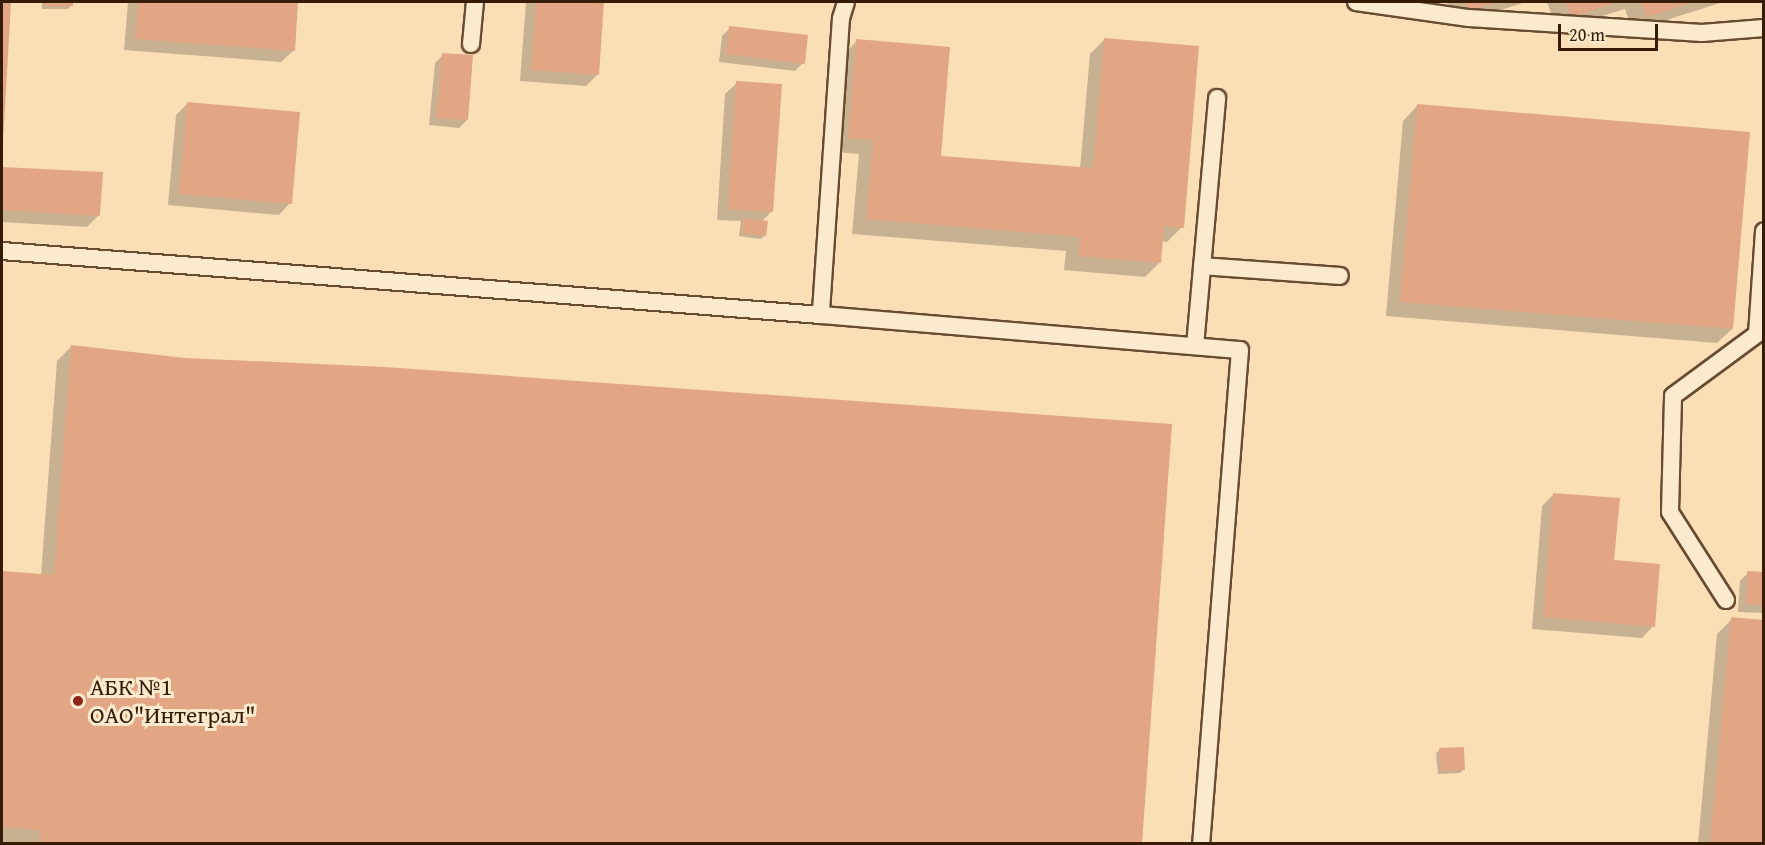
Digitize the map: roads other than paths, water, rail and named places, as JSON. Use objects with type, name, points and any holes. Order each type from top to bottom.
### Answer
[{"type":"lane","points":[[471,44],[474,2]]},
{"type":"lane","points":[[821,315],[841,18],[846,2]]},
{"type":"lane","points":[[1356,2],[1444,8],[1702,33],[1764,28]]},
{"type":"lane","points":[[1195,346],[1217,98]]},
{"type":"lane","points":[[1726,600],[1670,512],[1673,396],[1757,334],[1764,231]]},
{"type":"lane","points":[[2,251],[1240,350],[1201,843]]},
{"type":"lane","points":[[1202,266],[1340,276]]},
{"type":"place","name":"АБК №1 ОАО\"Интеграл\"","points":[[78,701]]}]
